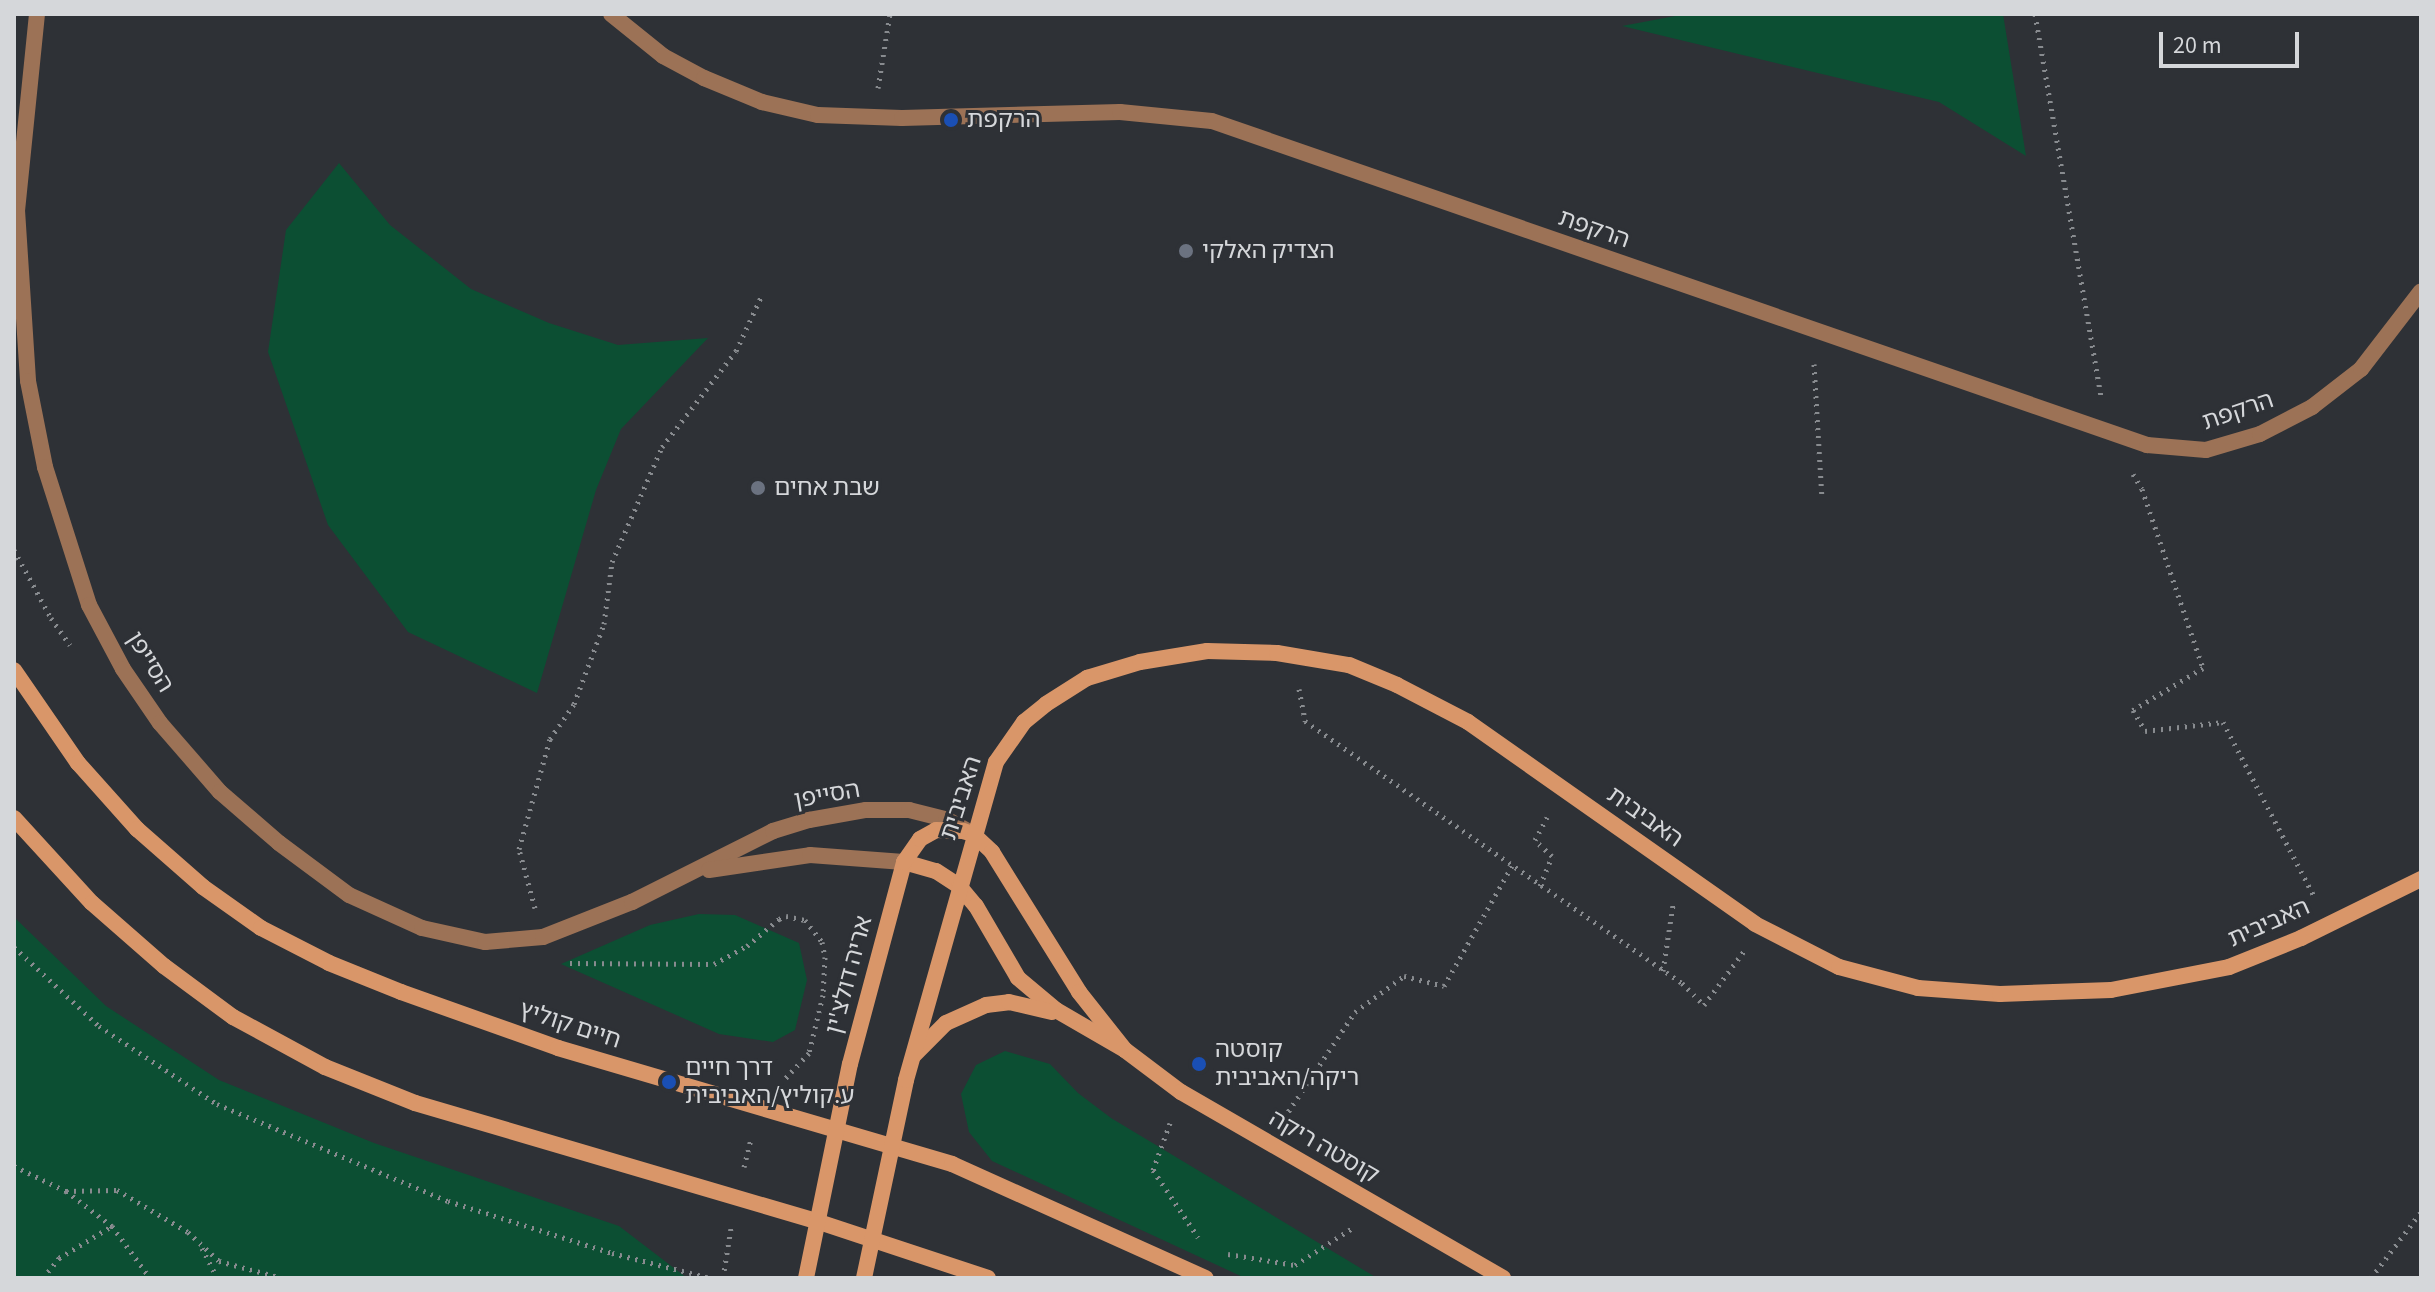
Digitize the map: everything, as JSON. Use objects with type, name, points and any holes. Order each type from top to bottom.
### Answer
[{"type":"street","name":"הסייפן","points":[[37,14],[17,210],[28,381],[45,467],[89,605],[123,669],[160,723],[220,792],[279,843],[349,895],[422,928],[485,942],[543,937],[695,873],[773,831],[840,813],[886,810],[929,813],[973,834]]},
{"type":"street","name":"הרקפת","points":[[611,14],[663,56],[704,78],[762,102],[818,115],[874,117],[1120,112],[1212,121],[2147,445],[2206,450],[2260,434],[2312,407],[2361,369],[2421,291]]},
{"type":"street","name":"האביבית","points":[[959,886],[996,762],[1024,722],[1087,678],[1140,662],[1207,651],[1277,653],[1349,665],[1397,685],[1468,722],[1755,924],[1839,967],[1918,988],[2000,994],[2111,990],[2229,967],[2301,938],[2421,879]]},
{"type":"street","name":"חיים קוליץ","points":[[14,670],[78,763],[137,829],[203,887],[261,928],[372,980],[558,1048],[952,1164],[1206,1278]]},
{"type":"street","points":[[14,818],[92,903],[164,966],[233,1017],[325,1067],[415,1103],[872,1238],[988,1278]]},
{"type":"street","name":"אריה דולצ'ין","points":[[806,1278],[836,1129],[904,862],[914,845],[929,833],[954,829],[973,834]]},
{"type":"street","name":"קוסטה ריקה","points":[[973,834],[1002,865],[1079,992],[1125,1050]]},
{"type":"street","name":"הסייפן","points":[[695,873],[810,855],[904,862],[936,871],[959,886]]},
{"type":"street","name":"קוסטה ריקה","points":[[959,886],[976,906],[1018,978],[1073,1021],[1125,1050],[1181,1092],[1503,1278]]},
{"type":"street","points":[[864,1278],[913,1056],[959,886]]},
{"type":"street","points":[[913,1056],[946,1023],[986,1005],[1009,1002],[1040,1007],[1073,1021]]},
{"type":"path","points":[[874,117],[890,14]]},
{"type":"path","points":[[2035,14],[2108,432],[2142,489],[2203,668],[2133,710],[2145,731],[2223,722],[2328,923]]},
{"type":"path","points":[[543,937],[519,849],[539,771],[550,739],[574,704],[604,624],[612,562],[662,447],[736,351],[762,295]]},
{"type":"path","points":[[1812,331],[1822,498]]},
{"type":"path","points":[[1305,721],[1682,983],[1704,1005],[1744,950]]},
{"type":"path","points":[[1540,886],[1552,856],[1535,840],[1562,787]]},
{"type":"path","points":[[1266,1142],[1355,1012],[1404,976],[1444,986],[1512,866]]},
{"type":"path","points":[[1663,971],[1674,907],[1669,897]]},
{"type":"path","points":[[14,947],[99,1026],[217,1104],[448,1201],[612,1253],[710,1278]]},
{"type":"path","points":[[1181,1092],[1153,1170],[1199,1239]]},
{"type":"path","points":[[14,1166],[66,1191],[112,1226],[150,1278]]},
{"type":"path","points":[[66,1191],[117,1190],[152,1209],[200,1243],[219,1261],[282,1278]]},
{"type":"path","points":[[1222,1253],[1295,1265],[1381,1209]]},
{"type":"path","points":[[2371,1278],[2421,1212]]},
{"type":"path","points":[[43,1278],[59,1258],[112,1226]]},
{"type":"path","points":[[200,1243],[217,1278]]},
{"type":"green space","points":[[1686,14],[2003,14],[2026,156],[1939,102],[1622,26]]},
{"type":"green space","points":[[339,163],[390,225],[471,289],[549,323],[618,345],[708,338],[621,429],[596,490],[537,693],[408,632],[328,525],[268,352],[286,230]]},
{"type":"green space","points":[[699,914],[735,915],[799,943],[807,980],[795,1030],[773,1042],[719,1034],[561,964],[650,925]]},
{"type":"green space","points":[[14,917],[106,1006],[219,1080],[374,1143],[619,1226],[687,1278],[14,1278]]},
{"type":"green space","points":[[1005,1051],[1050,1064],[1078,1093],[1111,1118],[1377,1278],[1245,1278],[992,1161],[969,1132],[961,1094],[976,1065]]},
{"type":"place","name":"הרקפת","points":[[951,120]]},
{"type":"place","name":"הצדיק האלקי","points":[[1186,251]]},
{"type":"place","name":"שבת אחים","points":[[758,488]]},
{"type":"place","name":"קוסטה ריקה/האביבית","points":[[1199,1064]]},
{"type":"place","name":"דרך חיים ע.קוליץ/האביבית","points":[[669,1082]]}]
